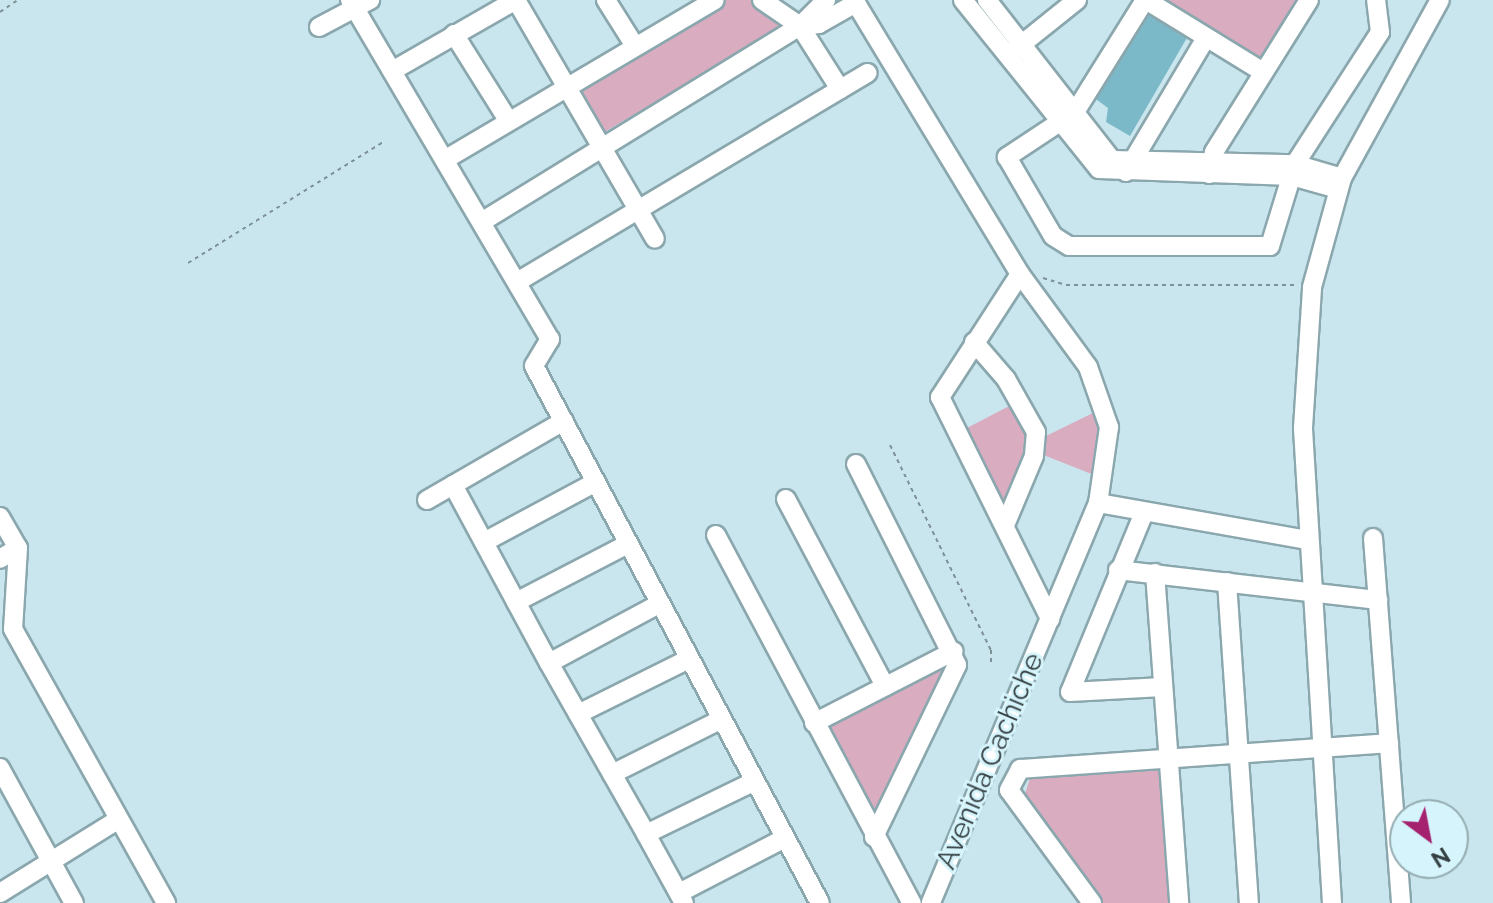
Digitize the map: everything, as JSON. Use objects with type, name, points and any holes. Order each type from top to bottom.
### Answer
[{"type":"street","points":[[392,71],[516,0],[655,239]]},
{"type":"street","points":[[606,0],[635,46]]},
{"type":"street","points":[[446,159],[715,0]]},
{"type":"street","points":[[762,0],[800,26],[840,89]]},
{"type":"street","points":[[483,221],[800,26],[826,0]]},
{"type":"street","points":[[964,0],[1019,47]]},
{"type":"street","points":[[987,0],[1069,116],[1112,160],[1127,168],[1293,170],[1340,184]]},
{"type":"street","points":[[1019,47],[1077,0]]},
{"type":"street","points":[[1263,72],[1146,0],[1069,116],[1016,148],[1006,163],[1053,236],[1069,246],[1264,249],[1274,241],[1293,170],[1380,32],[1376,0]]},
{"type":"street","points":[[1210,169],[1263,72],[1309,0]]},
{"type":"street","points":[[1332,903],[1303,428],[1312,287],[1340,184],[1440,0]]},
{"type":"street","points":[[800,26],[819,24],[855,1]]},
{"type":"street","name":"Avenida Cachiche","points":[[855,1],[1020,274],[1067,332],[1107,410],[1098,503],[931,903]]},
{"type":"street","points":[[319,27],[359,3],[392,71],[550,339],[534,366],[785,838],[814,901]]},
{"type":"street","points":[[454,34],[508,120]]},
{"type":"street","points":[[1127,168],[1206,38]]},
{"type":"street","points":[[517,282],[867,73]]},
{"type":"street","points":[[1020,274],[940,397],[1050,619]]},
{"type":"street","points":[[974,342],[1006,379],[1036,432],[1034,456],[1005,525]]},
{"type":"street","points":[[427,500],[564,421]]},
{"type":"street","points":[[856,464],[954,651],[954,679],[874,837]]},
{"type":"street","points":[[484,542],[596,482]]},
{"type":"street","points":[[453,485],[682,898],[785,838]]},
{"type":"street","points":[[786,499],[885,686]]},
{"type":"street","points":[[1098,503],[1143,515],[1308,540]]},
{"type":"street","points":[[1143,515],[1070,692],[1163,687]]},
{"type":"street","points":[[0,517],[18,548],[7,633],[166,903]]},
{"type":"street","points":[[716,535],[874,837],[912,903]]},
{"type":"street","points":[[1373,538],[1401,903]]},
{"type":"street","points":[[516,602],[628,544]]},
{"type":"street","points":[[0,559],[18,548]]},
{"type":"street","points":[[1118,570],[1311,595],[1378,600]]},
{"type":"street","points":[[1155,573],[1179,903]]},
{"type":"street","points":[[1227,582],[1249,903]]},
{"type":"street","points":[[549,663],[659,604]]},
{"type":"street","points":[[814,723],[954,651]]},
{"type":"street","points":[[578,714],[689,659]]},
{"type":"street","points":[[612,774],[722,719]]},
{"type":"street","points":[[1092,903],[1009,790],[1012,778],[1020,769],[1238,751],[1389,743]]},
{"type":"street","points":[[0,768],[8,803],[52,861],[74,903]]},
{"type":"street","points":[[646,834],[755,781]]},
{"type":"street","points":[[0,893],[119,819]]},
{"type":"path","points":[[0,12],[18,0]]},
{"type":"path","points":[[188,263],[383,142]]},
{"type":"path","points":[[1020,274],[1066,285],[1312,287]]},
{"type":"path","points":[[890,445],[991,650],[991,665]]},
{"type":"shaded area","points":[[708,0],[764,0],[786,15],[783,27],[601,134],[570,80]]},
{"type":"shaded area","points":[[1156,0],[1302,0],[1262,66]]},
{"type":"shaded area","points":[[1015,403],[1031,437],[1005,507],[965,429]]},
{"type":"shaded area","points":[[1099,410],[1094,475],[1041,454],[1046,436]]},
{"type":"shaded area","points":[[951,661],[873,825],[822,722]]},
{"type":"shaded area","points":[[1166,764],[1176,903],[1099,903],[1024,797],[1031,775]]},
{"type":"building","points":[[1143,7],[1188,36],[1130,136],[1106,122],[1108,108],[1089,94]]}]
